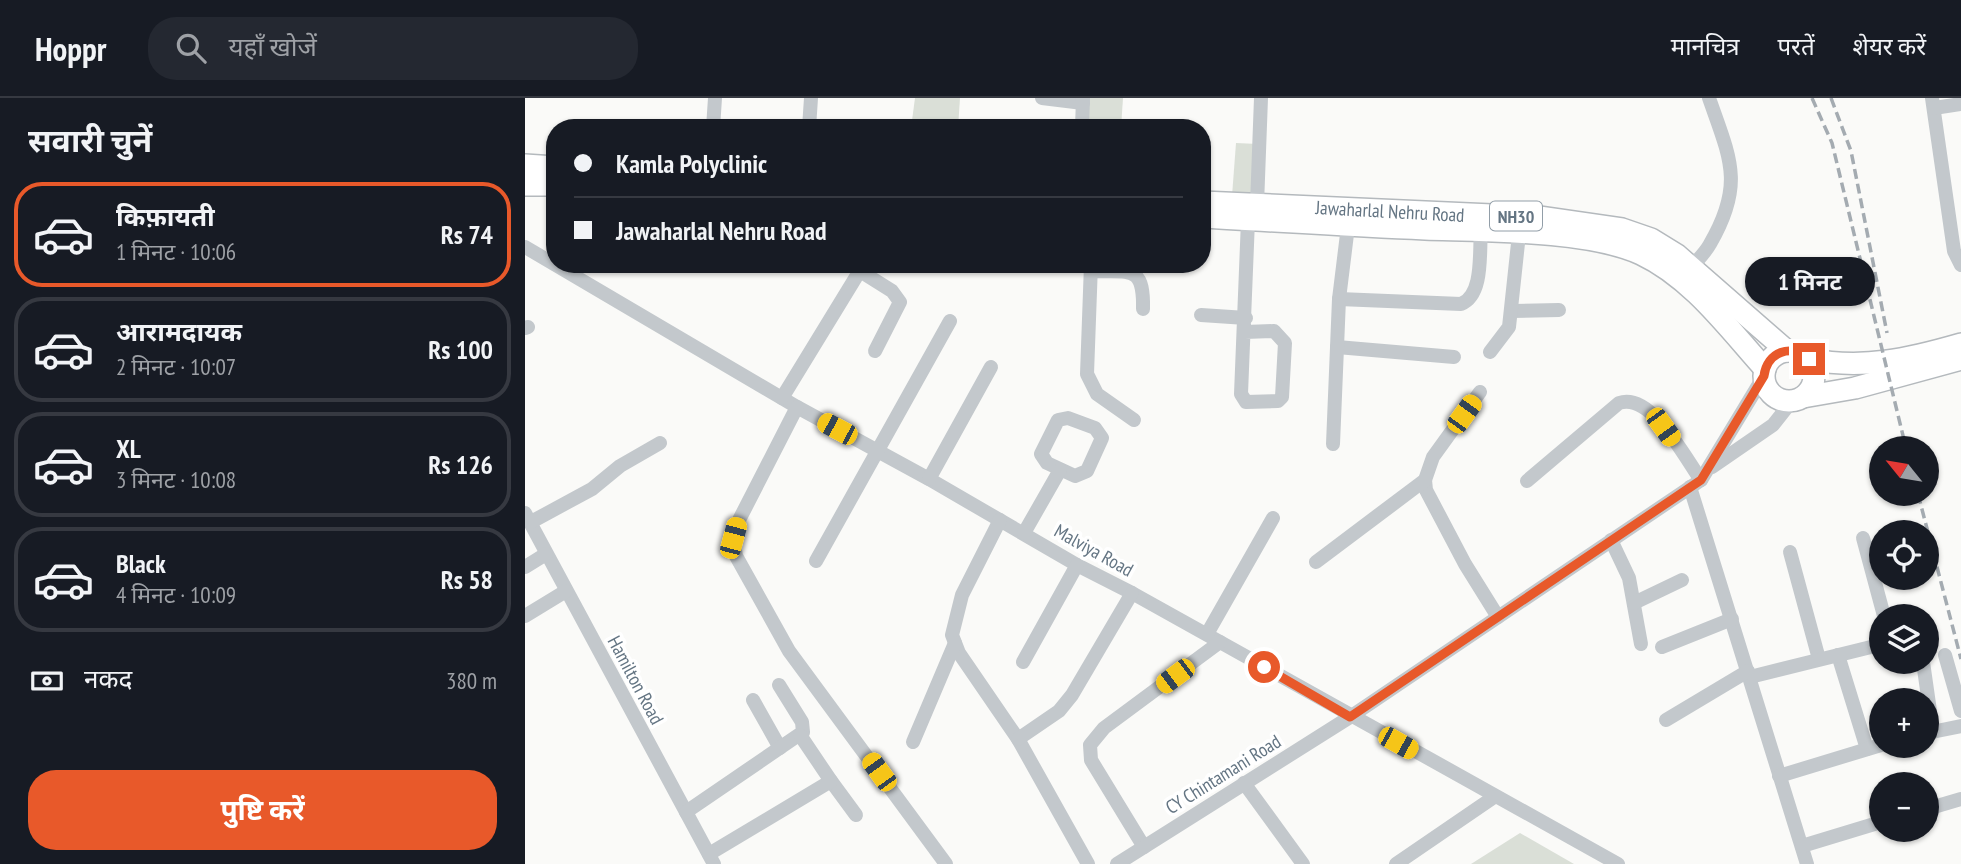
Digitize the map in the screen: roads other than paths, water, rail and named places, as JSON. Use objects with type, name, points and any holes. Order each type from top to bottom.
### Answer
[{"type":"highway","points":[[525,165],[546,166]]},
{"type":"highway","points":[[525,185],[546,185]]},
{"type":"highway","name":"Jawaharlal Nehru Road","points":[[1211,204],[1347,226],[1481,231],[1621,246],[1686,274],[1787,351],[1799,352],[1809,359],[1860,366],[1889,363],[1961,344]]},
{"type":"highway","name":"Jawaharlal Nehru Road","points":[[1211,216],[1252,212],[1539,217],[1605,225],[1651,239],[1686,274],[1764,372],[1767,387],[1774,397],[1798,399]]},
{"type":"highway","points":[[1764,372],[1775,355],[1787,351]]},
{"type":"highway","points":[[1798,399],[1814,383],[1814,370],[1809,359]]},
{"type":"highway","points":[[1798,399],[1855,388],[1961,359]]},
{"type":"street","points":[[714,119],[715,98]]},
{"type":"street","points":[[810,119],[811,98]]},
{"type":"street","points":[[1042,98],[1083,100],[1082,119]]},
{"type":"street","points":[[1201,315],[1245,325],[1274,331],[1285,343],[1282,397],[1278,401],[1254,404],[1243,398],[1245,325],[1261,98]]},
{"type":"street","points":[[1686,274],[1709,246],[1733,188],[1730,156],[1709,98]]},
{"type":"street","points":[[1961,104],[1933,103],[1954,251],[1961,265]]},
{"type":"street","points":[[1333,444],[1339,299],[1347,226]]},
{"type":"street","points":[[1339,299],[1461,304],[1468,301],[1476,288],[1481,231]]},
{"type":"street","points":[[1490,352],[1509,327],[1519,234]]},
{"type":"street","name":"Malviya Road","points":[[525,247],[546,259]]},
{"type":"street","name":"Malviya Road","points":[[569,273],[797,407],[929,479],[1077,565],[1207,634],[1350,717],[1618,864]]},
{"type":"street","points":[[782,398],[850,273]]},
{"type":"street","points":[[858,273],[892,290],[900,302],[875,351]]},
{"type":"street","points":[[1091,273],[1087,374],[1097,394],[1134,420]]},
{"type":"street","points":[[1129,273],[1143,283],[1143,309]]},
{"type":"street","points":[[1512,311],[1559,310]]},
{"type":"street","points":[[816,562],[950,321]]},
{"type":"street","points":[[1337,347],[1454,357]]},
{"type":"street","points":[[929,479],[991,367]]},
{"type":"street","points":[[1700,479],[1764,372]]},
{"type":"street","points":[[1480,392],[1428,466],[1425,480],[1426,490],[1465,564],[1498,617]]},
{"type":"street","name":"CY Chintamani Road","points":[[1117,864],[1141,855],[1244,783],[1350,717],[1611,540],[1773,425],[1798,399]]},
{"type":"street","points":[[1527,481],[1619,403],[1638,401],[1651,410],[1700,479],[1732,619],[1807,864]]},
{"type":"street","points":[[797,407],[737,524],[733,538],[736,556],[789,652],[946,864]]},
{"type":"street","points":[[1068,418],[1100,433],[1102,438],[1087,471],[1075,477],[1060,470],[1047,463],[1041,454],[1058,420],[1068,418]]},
{"type":"street","points":[[528,517],[592,489],[620,466],[660,443]]},
{"type":"street","points":[[1024,533],[1060,470]]},
{"type":"street","points":[[1317,562],[1425,480]]},
{"type":"street","name":"Hamilton Road","points":[[528,517],[711,859]]},
{"type":"street","points":[[1207,634],[1273,519]]},
{"type":"street","points":[[1000,520],[962,595],[952,635],[973,677],[1018,739],[1088,864]]},
{"type":"street","points":[[1863,538],[1881,604]]},
{"type":"street","points":[[1611,540],[1629,578],[1641,644]]},
{"type":"street","points":[[1790,552],[1819,659]]},
{"type":"street","points":[[525,567],[546,554]]},
{"type":"street","points":[[1023,662],[1077,565]]},
{"type":"street","points":[[1634,603],[1682,580]]},
{"type":"street","points":[[525,616],[566,591]]},
{"type":"street","points":[[1018,739],[1059,711],[1072,695],[1132,593]]},
{"type":"street","points":[[1662,647],[1732,619]]},
{"type":"street","points":[[1141,855],[1091,760],[1090,745],[1104,728],[1220,642]]},
{"type":"street","points":[[913,742],[955,643]]},
{"type":"street","points":[[1666,720],[1749,674],[1869,647]]},
{"type":"street","points":[[1838,655],[1869,734]]},
{"type":"street","points":[[1945,655],[1961,711]]},
{"type":"street","points":[[686,812],[800,735],[804,729],[802,722],[779,685]]},
{"type":"street","points":[[753,700],[780,748]]},
{"type":"street","points":[[1939,730],[1961,726]]},
{"type":"street","points":[[800,735],[856,815]]},
{"type":"street","points":[[1779,776],[1869,749]]},
{"type":"street","points":[[711,859],[747,828],[831,781]]},
{"type":"street","points":[[1244,783],[1303,864]]},
{"type":"street","points":[[1396,864],[1494,797]]},
{"type":"street","points":[[1939,805],[1961,799]]},
{"type":"street","points":[[1802,846],[1869,826]]},
{"type":"railway","points":[[1812,98],[1832,143],[1903,436]]},
{"type":"railway","points":[[1831,98],[1851,151],[1887,333]]},
{"type":"railway","points":[[1921,506],[1961,659]]}]
